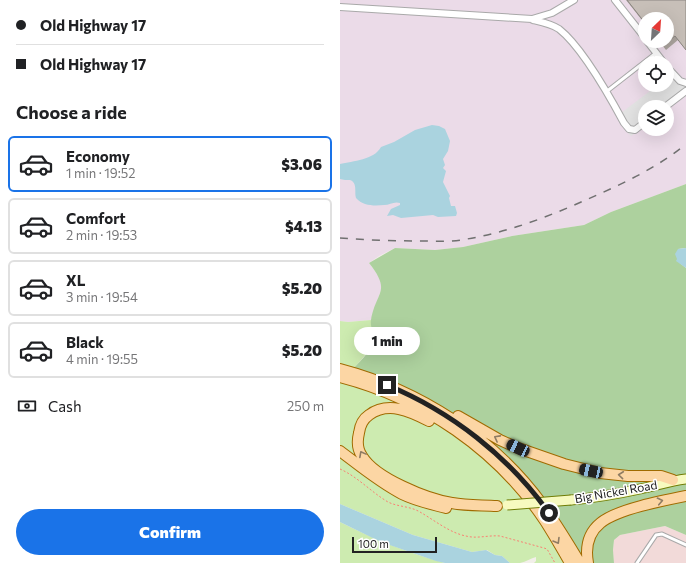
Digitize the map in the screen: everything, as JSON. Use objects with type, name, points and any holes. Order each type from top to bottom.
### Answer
[{"type":"main road","points":[[340,368],[398,390],[431,406],[478,438],[515,473],[541,502],[580,563]]},
{"type":"main road","points":[[340,377],[364,384],[404,400],[435,417],[468,440],[505,473],[525,495],[545,521],[570,563]]},
{"type":"main road","points":[[431,406],[443,408],[500,440],[518,448],[564,464],[606,473],[628,476],[661,476],[674,480]]},
{"type":"main road","points":[[456,431],[440,427],[408,411],[387,408],[375,411],[366,417],[362,422],[359,431],[358,444],[362,456],[373,468],[408,489],[452,503],[502,506]]},
{"type":"main road","points":[[340,451],[378,479],[402,494],[423,502],[451,510],[475,511],[502,506]]},
{"type":"main road","name":"Big Nickel Road","points":[[502,506],[597,498],[620,494],[674,480],[686,479]]},
{"type":"main road","points":[[588,563],[587,547],[589,540],[599,523],[620,511],[686,496]]},
{"type":"street","points":[[340,7],[532,19],[552,13],[574,0]]},
{"type":"street","points":[[615,0],[638,29]]},
{"type":"street","points":[[532,19],[554,26],[566,36],[591,68],[624,123],[635,130],[638,128]]},
{"type":"street","points":[[652,48],[658,56]]},
{"type":"street","points":[[674,75],[686,83]]},
{"type":"street","points":[[674,100],[686,91]]},
{"type":"lane","points":[[606,92],[656,53]]},
{"type":"lane","points":[[637,563],[656,535],[662,534],[686,545]]},
{"type":"path","points":[[340,469],[350,474],[388,502],[400,507],[415,509],[461,535],[473,537],[500,536],[544,548],[547,549],[555,563]]},
{"type":"shaded area","points":[[340,0],[686,0],[686,184],[611,212],[584,225],[512,236],[463,247],[435,250],[395,248],[369,263],[380,278],[382,287],[371,320],[348,322],[340,321]]},
{"type":"shaded area","points":[[674,72],[686,88],[686,95],[674,104],[674,100],[638,100],[649,92],[674,92]]},
{"type":"shaded area","points":[[638,100],[638,131],[631,136],[626,131],[617,116]]},
{"type":"shaded area","points":[[665,526],[686,535],[686,563],[614,563],[614,540],[620,535]]},
{"type":"green space","points":[[686,184],[686,248],[678,249],[681,264],[686,268],[686,535],[665,526],[620,535],[614,540],[614,563],[580,563],[491,448],[351,371],[365,356],[370,348],[372,336],[371,320],[381,286],[380,280],[369,263],[395,248],[435,250],[463,247],[512,236],[584,225],[611,212]]},
{"type":"green space","points":[[371,320],[371,344],[366,354],[351,371],[340,368],[340,321],[348,322]]},
{"type":"green space","points":[[340,377],[419,408],[505,473],[570,563],[534,563],[536,561],[536,557],[520,563],[510,563],[502,556],[495,555],[487,550],[472,552],[413,535],[340,504]]},
{"type":"green space","points":[[340,522],[391,545],[445,563],[340,563]]},
{"type":"water","points":[[432,125],[445,129],[450,141],[448,151],[443,159],[445,165],[443,168],[446,171],[443,182],[450,196],[451,206],[455,206],[457,213],[456,216],[438,217],[433,215],[401,218],[393,215],[387,216],[391,209],[400,205],[400,203],[396,202],[386,205],[369,205],[362,203],[356,198],[354,183],[350,180],[340,179],[340,164],[357,161],[373,155],[381,147],[394,142],[415,130]]},
{"type":"water","points":[[686,248],[686,268],[676,261],[677,259],[675,254],[678,249]]},
{"type":"water","points":[[340,504],[413,535],[472,552],[486,550],[495,555],[502,556],[510,563],[445,563],[381,542],[340,522]]},
{"type":"building","points":[[627,0],[686,0],[686,50],[675,36],[674,37],[674,12],[638,12],[638,14]]},
{"type":"railway","points":[[340,238],[391,241],[451,241],[483,236],[514,228],[574,205],[639,175],[663,161],[686,144]]},
{"type":"route","points":[[387,385],[431,406],[462,426],[491,448],[524,482],[549,513]]}]
